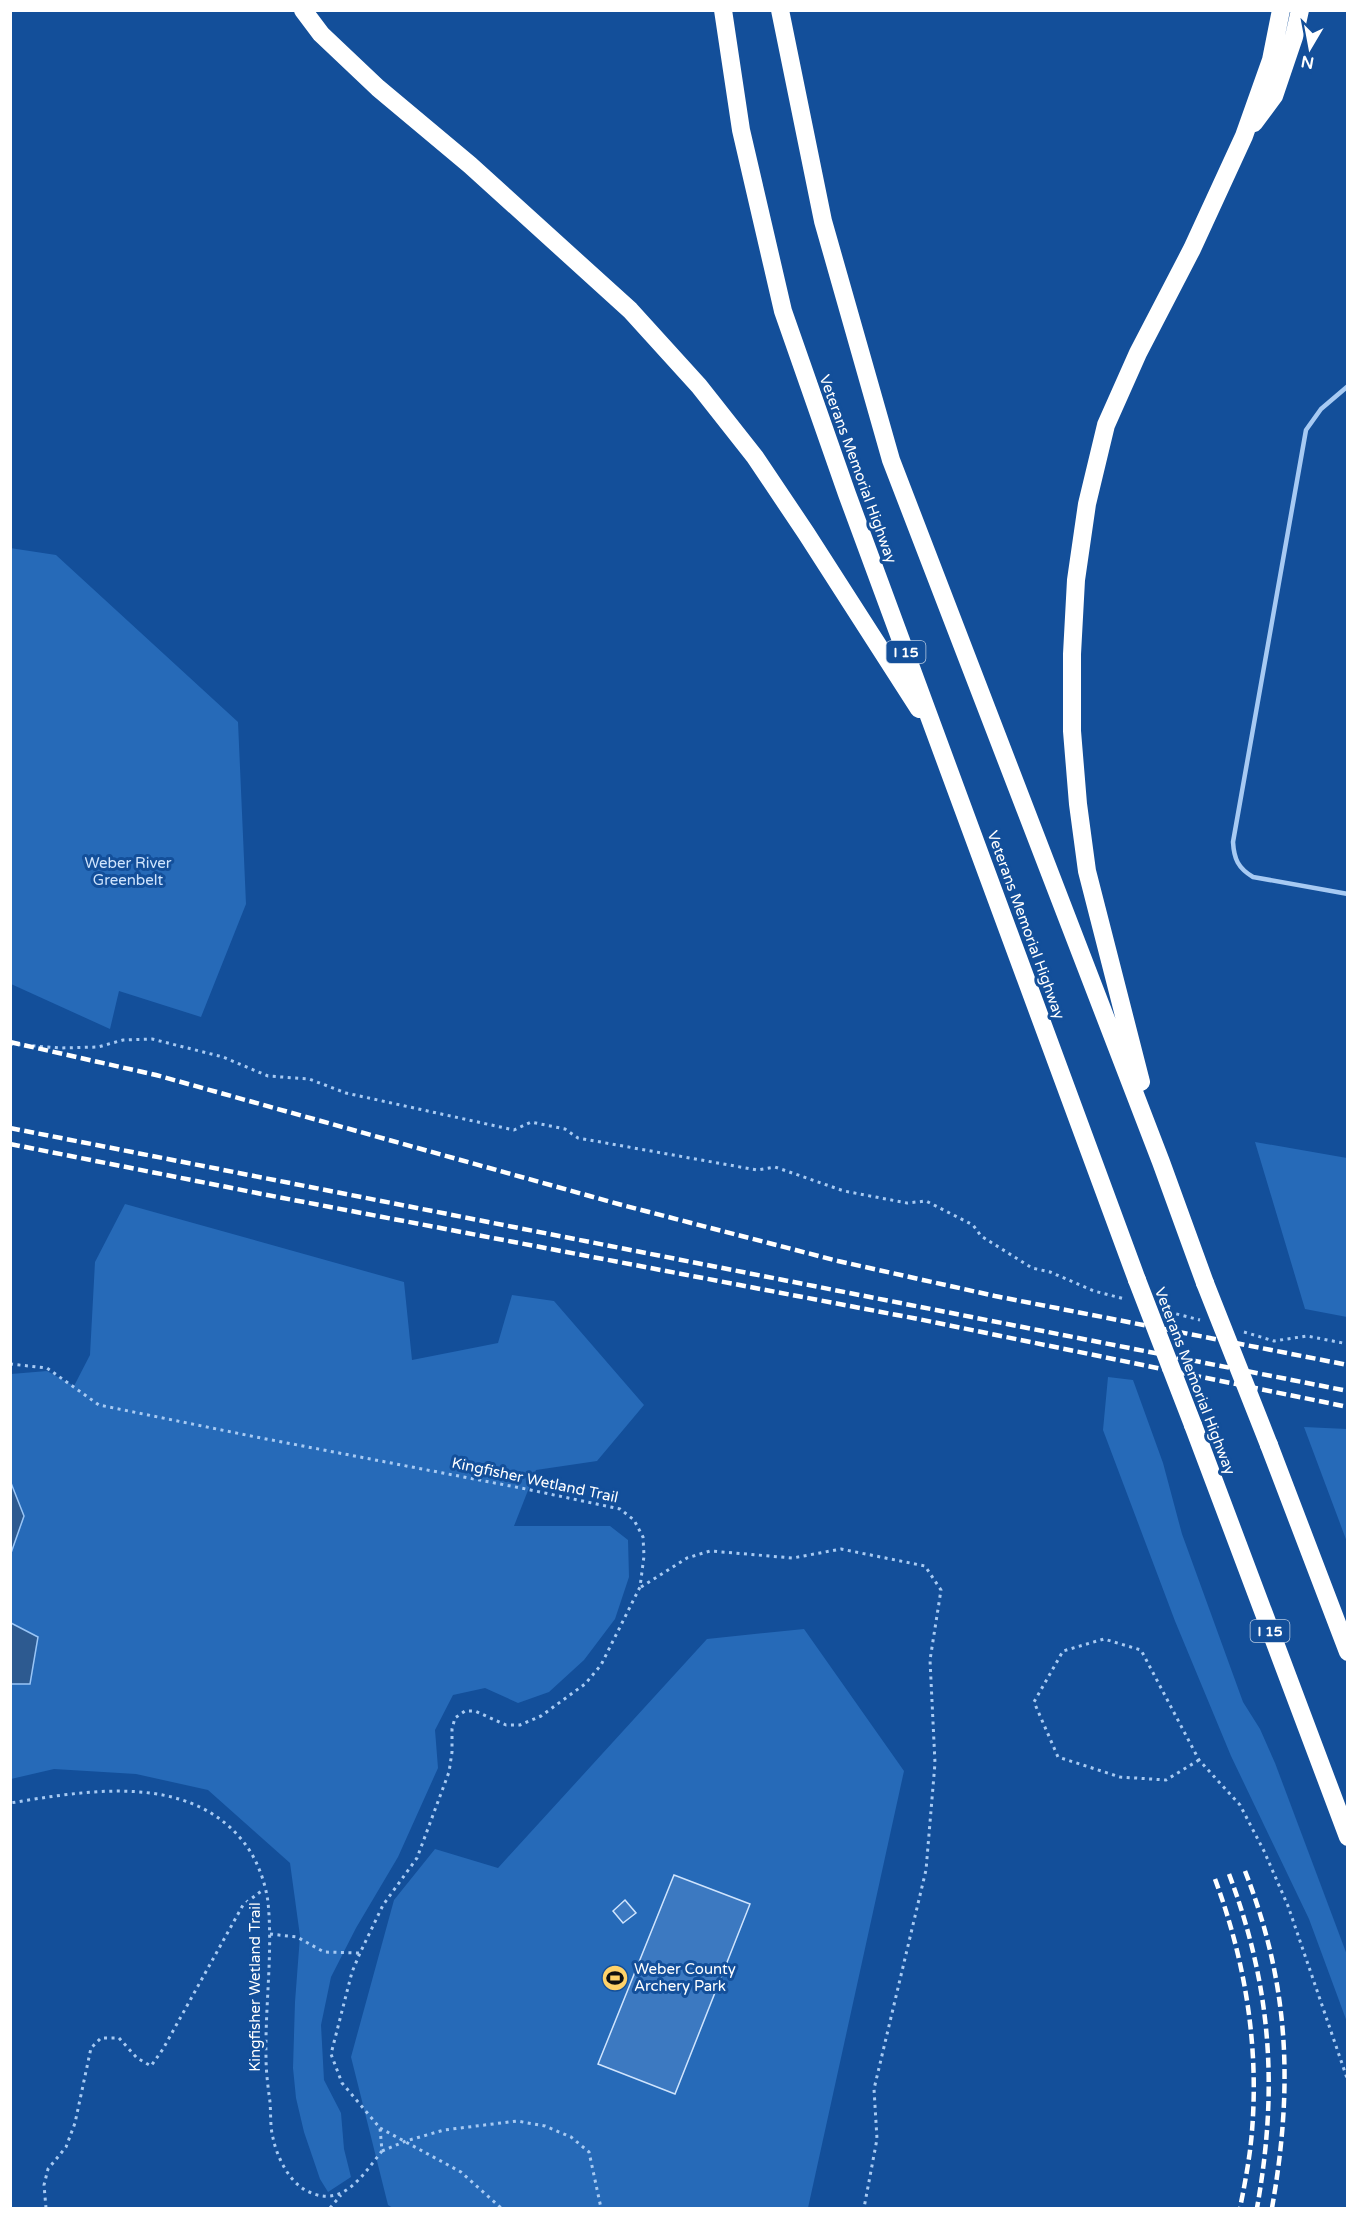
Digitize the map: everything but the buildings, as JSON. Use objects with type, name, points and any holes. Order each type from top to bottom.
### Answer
[{"type":"highway","points":[[303,10],[321,34],[378,88],[470,165],[630,310],[699,386],[755,457],[806,532],[939,741]]},
{"type":"highway","name":"Veterans Memorial Highway","points":[[723,10],[741,130],[783,311],[847,494],[1137,1280],[1347,1837]]},
{"type":"highway","points":[[780,10],[823,221],[891,460],[1347,1652]]},
{"type":"highway","points":[[1161,1162],[1087,871],[1078,804],[1072,731],[1071,654],[1076,580],[1087,504],[1106,425],[1138,353],[1192,249],[1244,136],[1271,60],[1281,10]]},
{"type":"highway","points":[[1244,136],[1274,96],[1294,37],[1300,10]]},
{"type":"lane","points":[[1347,387],[1321,409],[1306,430],[1233,842],[1236,862],[1242,870],[1253,877],[1347,894]]},
{"type":"path","points":[[10,1044],[60,1048],[98,1047],[123,1040],[152,1039],[222,1057],[268,1076],[309,1079],[346,1093],[514,1130],[531,1122],[565,1128],[578,1138],[757,1170],[776,1167],[844,1191],[907,1203],[926,1201],[974,1225],[981,1236],[1032,1268],[1050,1272],[1094,1291],[1128,1300]]},
{"type":"path","points":[[1161,1310],[1207,1322]]},
{"type":"path","points":[[1240,1332],[1274,1341],[1307,1336],[1347,1344]]},
{"type":"path","name":"Kingfisher Wetland Trail","points":[[10,1364],[47,1368],[99,1405],[620,1509],[634,1520],[643,1537],[644,1556],[640,1587],[602,1665],[585,1684],[541,1716],[520,1725],[506,1725],[475,1711],[465,1711],[455,1718],[449,1772],[417,1858],[383,1905],[352,1972],[331,2054],[342,2082],[380,2128]]},
{"type":"path","points":[[640,1587],[687,1558],[710,1551],[793,1558],[841,1549],[926,1566],[941,1590],[930,1660],[935,1763],[926,1870],[874,2089],[877,2139],[864,2208]]},
{"type":"path","points":[[1199,1760],[1166,1780],[1120,1777],[1058,1757],[1034,1702],[1063,1651],[1104,1639],[1141,1650],[1199,1760],[1240,1805],[1264,1851],[1288,1906],[1347,2081]]},
{"type":"path","name":"Kingfisher Wetland Trail","points":[[10,1803],[108,1790],[166,1796],[208,1812],[241,1839],[252,1855],[267,1900],[270,1934],[266,2059],[273,2138],[281,2161],[290,2176],[303,2189],[316,2195],[342,2194]]},
{"type":"path","points":[[46,2208],[44,2185],[48,2169],[66,2147],[75,2123],[91,2048],[101,2038],[119,2038],[136,2058],[151,2066],[163,2049],[243,1905],[264,1889]]},
{"type":"path","points":[[270,1934],[297,1937],[324,1952],[360,1953]]},
{"type":"path","points":[[330,2208],[358,2181],[382,2151],[444,2130],[518,2121],[545,2126],[571,2137],[590,2152],[601,2208]]},
{"type":"path","points":[[380,2128],[382,2151]]},
{"type":"path","points":[[380,2128],[461,2172],[501,2208]]},
{"type":"green space","name":"Weber River Greenbelt","points":[[10,548],[56,555],[238,722],[246,904],[201,1017],[119,991],[110,1029],[11,984]]},
{"type":"green space","points":[[1255,1142],[1347,1158],[1347,1317],[1305,1309]]},
{"type":"green space","points":[[125,1204],[404,1282],[412,1360],[498,1343],[512,1295],[554,1301],[644,1405],[597,1461],[536,1470],[514,1526],[610,1526],[628,1540],[629,1577],[615,1619],[584,1660],[549,1692],[518,1703],[485,1688],[453,1695],[435,1730],[438,1768],[398,1857],[356,1928],[331,1977],[321,2025],[324,2080],[341,2113],[344,2149],[351,2177],[328,2192],[320,2179],[304,2132],[296,2098],[293,2068],[300,1936],[290,1863],[208,1790],[136,1774],[54,1769],[11,1779],[10,1684],[30,1684],[38,1637],[11,1623],[11,1553],[24,1516],[11,1483],[11,1374],[47,1371],[74,1386],[90,1355],[95,1262]]},
{"type":"green space","points":[[1108,1377],[1133,1380],[1163,1463],[1182,1534],[1243,1702],[1260,1729],[1275,1763],[1347,1955],[1347,2022],[1309,1919],[1231,1756],[1175,1621],[1103,1430]]},
{"type":"green space","points":[[1304,1427],[1347,1429],[1347,1542]]},
{"type":"green space","name":"Weber County Archery Park","points":[[804,1629],[904,1771],[808,2208],[393,2208],[388,2205],[351,2057],[394,1900],[435,1849],[498,1868],[707,1639]]},
{"type":"shaded area","points":[[11,1483],[24,1516],[11,1553]]},
{"type":"shaded area","points":[[11,1623],[38,1637],[30,1684],[11,1684]]},
{"type":"railway","points":[[10,1042],[156,1075],[622,1205],[838,1261],[995,1296],[1348,1365]]},
{"type":"railway","points":[[10,1128],[1348,1391]]},
{"type":"railway","points":[[10,1144],[918,1319],[1348,1407]]},
{"type":"railway","points":[[1245,1871],[1271,1955],[1279,1997],[1283,2038],[1285,2079],[1283,2121],[1272,2208]]},
{"type":"railway","points":[[1229,1874],[1254,1958],[1267,2039],[1268,2122],[1257,2208]]},
{"type":"railway","points":[[1215,1879],[1242,1972],[1251,2035],[1254,2099],[1252,2131],[1240,2208]]},
{"type":"place","name":"Weber County Archery Park","points":[[615,1978]]}]
